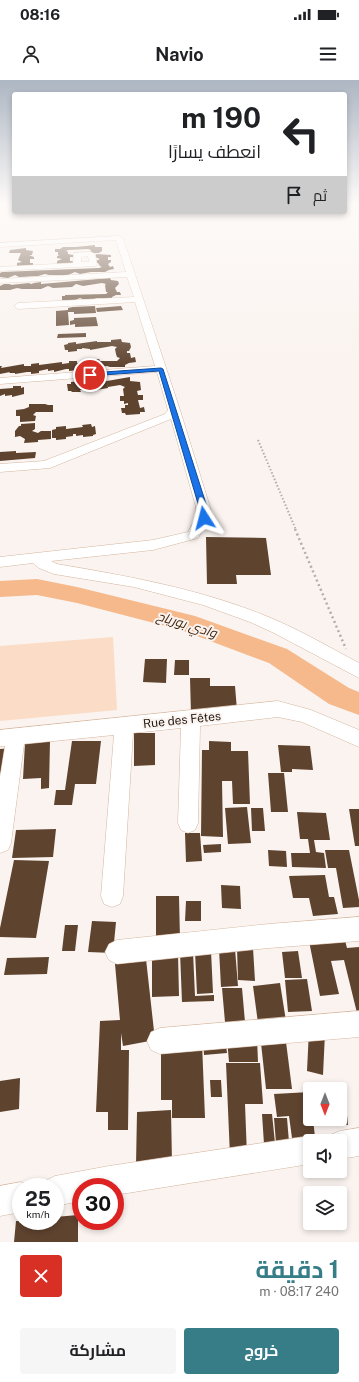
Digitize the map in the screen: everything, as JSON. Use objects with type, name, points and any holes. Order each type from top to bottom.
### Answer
[{"type":"street","points":[[0,562],[153,545],[193,534],[204,518],[203,507],[174,410],[125,259]]},
{"type":"street","points":[[0,269],[15,265],[53,263],[78,265]]},
{"type":"street","points":[[0,281],[130,274]]},
{"type":"street","points":[[18,306],[138,299]]},
{"type":"street","points":[[0,381],[161,369]]},
{"type":"street","points":[[47,378],[48,390]]},
{"type":"street","points":[[0,468],[46,465],[169,416],[174,410]]},
{"type":"street","points":[[36,558],[54,569],[134,582],[213,602],[280,629],[357,670]]},
{"type":"street","name":"Rue des Fêtes","points":[[8,737],[278,709],[305,714],[359,739]]},
{"type":"street","points":[[188,823],[191,719]]},
{"type":"street","points":[[112,896],[124,726]]},
{"type":"street","points":[[0,843],[8,737]]},
{"type":"street","points":[[118,952],[270,936],[359,929]]},
{"type":"street","points":[[160,1041],[359,1024]]},
{"type":"street","points":[[347,1144],[359,1142]]},
{"type":"street","points":[[64,1189],[303,1151]]},
{"type":"street","points":[[0,1202],[12,1200]]},
{"type":"path","points":[[258,440],[357,670]]},
{"type":"shaded area","points":[[113,637],[117,710],[0,721],[0,646]]},
{"type":"building","points":[[30,259],[30,263],[33,263],[33,265],[17,266],[17,263],[22,262],[18,260]]},
{"type":"building","points":[[70,259],[70,261],[73,261],[73,263],[57,264],[57,261]]},
{"type":"building","points":[[100,259],[111,260],[108,264],[110,267],[113,266],[114,269],[105,272],[80,274],[75,272],[68,275],[45,274],[19,277],[15,275],[8,278],[0,277],[0,273],[2,272],[102,267],[96,263],[96,261]]},
{"type":"building","points":[[110,278],[111,280],[118,281],[119,284],[115,288],[121,295],[116,295],[112,298],[97,298],[92,300],[80,298],[73,301],[62,300],[62,296],[65,295],[106,294],[108,292],[106,292],[106,284],[102,283],[83,286],[76,284],[72,287],[53,288],[48,286],[41,289],[17,288],[0,290],[0,286],[4,284],[31,284],[41,282],[41,284]]},
{"type":"building","points":[[95,306],[96,313],[74,314],[74,312],[68,312],[69,325],[56,326],[56,311],[68,310],[68,308],[73,307]]},
{"type":"building","points":[[121,306],[123,310],[97,312],[96,308]]},
{"type":"building","points":[[96,317],[98,326],[75,327],[75,324],[70,325],[70,321],[74,320],[74,318]]},
{"type":"building","points":[[86,333],[86,337],[57,338],[58,334]]},
{"type":"building","points":[[121,339],[122,342],[130,343],[131,347],[127,353],[130,353],[131,358],[135,357],[136,362],[129,363],[125,365],[125,367],[107,366],[92,369],[86,367],[78,370],[69,371],[69,369],[66,369],[54,372],[54,370],[48,371],[48,369],[39,371],[39,373],[31,374],[31,372],[15,374],[9,373],[10,372],[0,374],[0,366],[2,366],[1,368],[24,364],[24,366],[31,366],[31,364],[39,363],[39,365],[62,362],[62,364],[69,363],[69,361],[77,361],[77,363],[92,362],[92,360],[99,359],[100,361],[117,361],[120,358],[117,357],[116,354],[115,349],[117,347],[112,346],[90,350],[82,348],[77,349],[77,351],[68,352],[68,350],[65,350],[64,345],[76,342],[76,344],[97,341],[111,342],[111,340]]},
{"type":"building","points":[[130,377],[130,381],[140,382],[141,390],[137,391],[138,395],[143,395],[143,400],[138,400],[140,408],[144,407],[145,412],[140,412],[140,414],[126,415],[125,413],[122,413],[121,408],[125,408],[125,405],[128,405],[128,403],[124,404],[124,401],[120,401],[120,396],[124,396],[123,389],[125,387],[120,385],[108,387],[107,381]]},
{"type":"building","points":[[95,380],[103,380],[103,382],[107,381],[108,388],[96,390],[86,388],[87,390],[80,390],[81,392],[68,391],[67,384],[71,384],[71,382],[95,382]]},
{"type":"building","points":[[13,386],[21,386],[21,388],[24,387],[24,394],[12,397],[12,395],[5,396],[5,394],[0,396],[0,389],[13,388]]},
{"type":"building","points":[[29,404],[53,405],[53,412],[36,412],[33,415],[36,416],[35,421],[20,422],[20,416],[16,416],[16,410],[29,407]]},
{"type":"building","points":[[35,423],[35,429],[32,431],[38,433],[41,431],[51,431],[51,439],[24,443],[25,439],[20,436],[15,437],[15,431],[19,426],[21,426],[21,424]]},
{"type":"building","points":[[91,424],[92,427],[95,426],[96,434],[93,436],[83,437],[83,435],[76,436],[76,434],[73,434],[73,436],[66,437],[66,439],[56,440],[56,438],[52,438],[52,430],[56,429],[56,427],[66,426],[66,429],[83,427],[82,425]]},
{"type":"building","points":[[16,451],[16,453],[36,452],[35,458],[0,461],[0,452]]},
{"type":"building","points":[[206,537],[266,538],[271,575],[236,575],[237,584],[207,584]]},
{"type":"building","points":[[145,659],[167,659],[166,683],[143,682]]},
{"type":"building","points":[[175,660],[189,660],[189,675],[174,675]]},
{"type":"building","points":[[190,678],[210,678],[210,686],[235,686],[237,710],[191,714]]},
{"type":"building","points":[[134,733],[155,733],[155,765],[134,766]]},
{"type":"building","points":[[50,741],[49,788],[41,789],[41,778],[23,779],[25,743]]},
{"type":"building","points":[[72,741],[101,741],[96,784],[75,784],[72,805],[54,805],[56,790],[65,790]]},
{"type":"building","points":[[209,741],[231,742],[231,751],[248,751],[250,804],[233,804],[232,781],[222,781],[223,837],[201,836],[202,750],[209,750]]},
{"type":"building","points":[[278,745],[310,746],[313,770],[292,769],[292,772],[281,772]]},
{"type":"building","points":[[13,748],[10,772],[0,773],[0,749]]},
{"type":"building","points":[[268,773],[284,773],[288,812],[271,812]]},
{"type":"building","points":[[247,807],[251,843],[228,844],[225,808]]},
{"type":"building","points":[[251,808],[263,808],[265,831],[252,831]]},
{"type":"building","points":[[349,809],[359,809],[359,846],[355,846]]},
{"type":"building","points":[[297,812],[326,813],[330,840],[314,840],[316,852],[324,853],[326,868],[292,867],[291,853],[310,853],[308,839],[300,839]]},
{"type":"building","points":[[56,829],[53,857],[12,858],[16,830]]},
{"type":"building","points":[[185,833],[200,833],[202,861],[186,862]]},
{"type":"building","points":[[221,844],[221,852],[204,853],[203,845]]},
{"type":"building","points":[[268,850],[286,851],[287,867],[269,866]]},
{"type":"building","points":[[325,850],[349,850],[359,900],[359,907],[343,908],[336,868],[328,868]]},
{"type":"building","points":[[14,860],[49,861],[36,938],[0,937],[0,928]]},
{"type":"building","points":[[325,875],[329,897],[334,897],[338,914],[313,916],[309,898],[293,898],[289,876]]},
{"type":"building","points":[[221,885],[240,886],[241,909],[222,908]]},
{"type":"building","points":[[156,896],[179,896],[180,939],[156,940]]},
{"type":"building","points":[[186,901],[201,901],[201,921],[185,921]]},
{"type":"building","points":[[92,921],[116,922],[113,953],[88,952]]},
{"type":"building","points":[[65,925],[78,925],[75,951],[62,951]]},
{"type":"building","points":[[343,933],[347,948],[359,947],[359,1021],[344,960],[331,961],[339,994],[320,996],[308,936]]},
{"type":"building","points":[[237,947],[253,948],[255,981],[238,980]]},
{"type":"building","points":[[219,949],[235,949],[238,986],[221,987]]},
{"type":"building","points":[[195,951],[211,951],[213,993],[197,994]]},
{"type":"building","points":[[298,951],[302,978],[285,978],[282,952]]},
{"type":"building","points":[[180,952],[193,952],[195,996],[214,995],[214,1001],[182,1002]]},
{"type":"building","points":[[178,954],[179,996],[152,997],[152,955]]},
{"type":"building","points":[[49,957],[47,974],[4,975],[7,958]]},
{"type":"building","points":[[146,959],[155,1040],[123,1046],[121,1033],[121,1050],[129,1050],[128,1130],[108,1130],[108,1112],[96,1112],[100,1021],[120,1020],[115,964]]},
{"type":"building","points":[[307,979],[312,1011],[288,1012],[285,980]]},
{"type":"building","points":[[280,983],[286,1021],[258,1023],[253,986]]},
{"type":"building","points":[[222,988],[242,988],[245,1022],[225,1022]]},
{"type":"building","points":[[309,1030],[325,1033],[323,1075],[307,1071]]},
{"type":"building","points":[[225,1037],[227,1053],[204,1055],[203,1039]]},
{"type":"building","points":[[227,1038],[257,1038],[258,1062],[229,1062]]},
{"type":"building","points":[[286,1042],[292,1089],[266,1089],[261,1043]]},
{"type":"building","points":[[202,1043],[205,1118],[172,1118],[172,1100],[161,1100],[161,1044]]},
{"type":"building","points":[[226,1063],[260,1063],[263,1104],[245,1104],[247,1156],[230,1156]]},
{"type":"building","points":[[20,1078],[19,1109],[0,1112],[0,1081]]},
{"type":"building","points":[[210,1080],[221,1080],[222,1097],[211,1097]]},
{"type":"building","points":[[303,1092],[303,1126],[314,1126],[315,1134],[303,1134],[303,1138],[292,1138],[289,1116],[277,1117],[274,1094]]},
{"type":"building","points":[[171,1110],[172,1163],[136,1165],[137,1112]]},
{"type":"building","points":[[262,1114],[272,1114],[275,1143],[264,1144]]},
{"type":"building","points":[[274,1118],[287,1118],[289,1142],[276,1143]]},
{"type":"building","points":[[64,1216],[72,1216],[72,1230],[78,1230],[78,1242],[14,1242],[15,1230],[64,1230]]},
{"type":"waterway","name":"وادي بورياح","points":[[0,589],[37,587],[77,595],[186,622],[278,656],[339,696],[359,704]]},
{"type":"route","points":[[90,375],[161,369],[203,507],[204,518]]}]
